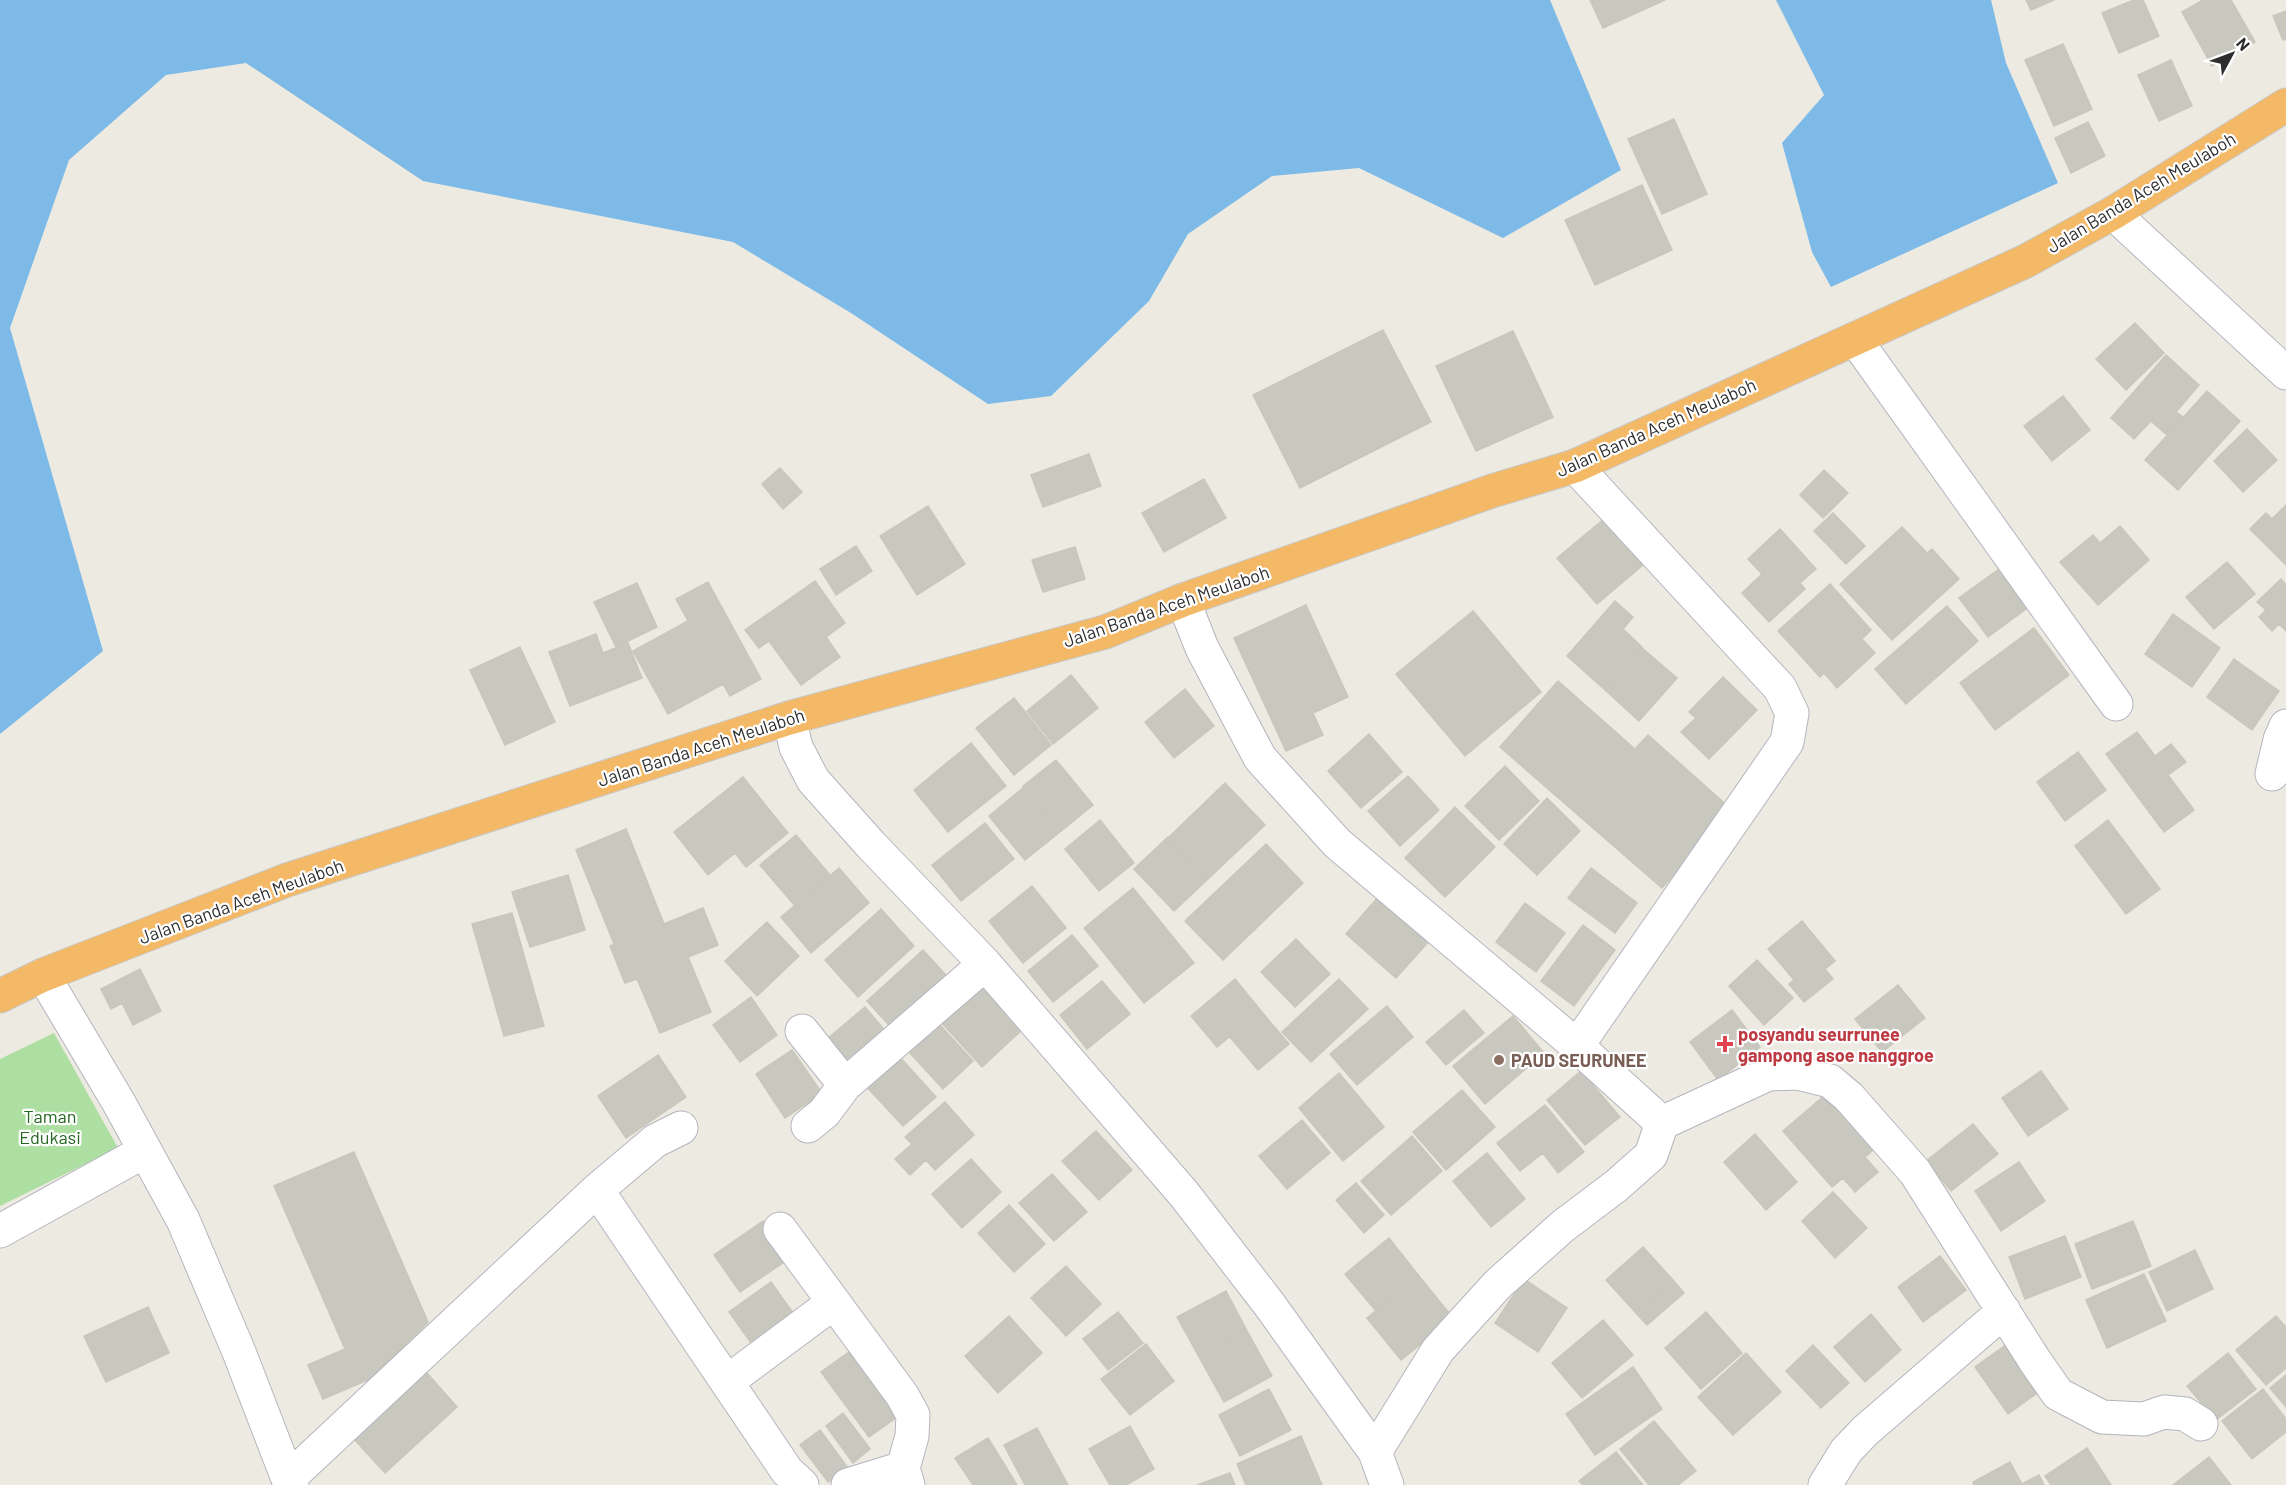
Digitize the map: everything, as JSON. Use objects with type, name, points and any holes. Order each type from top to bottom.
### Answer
[{"type":"highway","name":"Jalan Banda Aceh Meulaboh","points":[[0,996],[43,975],[287,880],[789,717],[1105,632],[1184,600],[1492,491],[1575,466],[2026,261],[2113,213],[2286,105]]},
{"type":"street","points":[[2113,213],[2286,373]]},
{"type":"street","points":[[1855,339],[2116,704]]},
{"type":"street","points":[[1575,466],[1780,688],[1792,713],[1787,742],[1577,1046]]},
{"type":"street","points":[[1184,600],[1202,648],[1260,758],[1304,808],[1336,843],[1577,1046],[1662,1123]]},
{"type":"street","points":[[789,717],[796,747],[813,780],[871,845],[985,964],[1184,1194],[1269,1304],[1374,1452],[1387,1485]]},
{"type":"street","points":[[2272,774],[2280,740],[2286,726]]},
{"type":"street","points":[[808,1126],[824,1113],[845,1086],[985,964]]},
{"type":"street","points":[[43,975],[183,1220],[239,1352],[290,1482],[597,1191],[655,1141],[681,1128]]},
{"type":"street","points":[[802,1030],[845,1086]]},
{"type":"street","points":[[1374,1452],[1438,1350],[1498,1284],[1563,1226],[1616,1186],[1651,1155],[1662,1123],[1768,1074],[1798,1073],[1830,1081],[1850,1097],[1916,1172],[2058,1394],[2102,1417],[2144,1419],[2164,1412],[2185,1414],[2201,1424]]},
{"type":"street","points":[[0,1231],[145,1151]]},
{"type":"street","points":[[597,1191],[787,1471],[802,1485]]},
{"type":"street","points":[[780,1229],[902,1395],[913,1415],[906,1477],[848,1485]]},
{"type":"street","points":[[728,1381],[833,1303]]},
{"type":"street","points":[[1825,1485],[1846,1451],[1865,1431],[2004,1311]]},
{"type":"green space","name":"Taman Edukasi","points":[[54,1033],[118,1148],[0,1206],[0,1059]]},
{"type":"water","points":[[0,0],[1550,0],[1621,170],[1503,238],[1359,168],[1272,176],[1188,234],[1149,301],[1051,396],[988,404],[851,313],[733,242],[423,181],[246,63],[166,75],[69,160],[10,328],[103,651],[0,734]]},
{"type":"water","points":[[1776,0],[1991,0],[2006,63],[2058,183],[1831,287],[1812,252],[1782,143],[1824,95]]},
{"type":"building","points":[[1590,0],[1665,0],[1603,28]]},
{"type":"building","points":[[2026,0],[2054,0],[2031,10]]},
{"type":"building","points":[[2134,0],[2143,0],[2159,36],[2119,53],[2102,13]]},
{"type":"building","points":[[2203,0],[2231,0],[2255,42],[2212,66],[2182,12]]},
{"type":"building","points":[[2286,11],[2286,39],[2283,40],[2273,16]]},
{"type":"building","points":[[2063,44],[2092,109],[2054,126],[2025,60]]},
{"type":"building","points":[[2171,60],[2192,106],[2159,121],[2138,75]]},
{"type":"building","points":[[1674,119],[1707,194],[1662,214],[1628,139]]},
{"type":"building","points":[[2088,122],[2105,156],[2071,173],[2055,138]]},
{"type":"building","points":[[1642,185],[1672,250],[1595,285],[1565,220]]},
{"type":"building","points":[[2135,323],[2164,353],[2126,390],[2096,359]]},
{"type":"building","points":[[1383,330],[1431,422],[1300,488],[1253,395]]},
{"type":"building","points":[[1513,331],[1553,417],[1476,451],[1436,366]]},
{"type":"building","points":[[2166,355],[2199,385],[2176,412],[2183,417],[2167,435],[2151,421],[2134,439],[2111,418]]},
{"type":"building","points":[[2207,391],[2240,421],[2178,490],[2145,460]]},
{"type":"building","points":[[2063,396],[2090,430],[2052,461],[2024,426]]},
{"type":"building","points":[[2247,429],[2277,460],[2243,492],[2214,461]]},
{"type":"building","points":[[1089,454],[1101,486],[1043,507],[1031,475]]},
{"type":"building","points":[[780,468],[802,492],[783,509],[762,484]]},
{"type":"building","points":[[1824,470],[1848,493],[1823,518],[1800,495]]},
{"type":"building","points":[[1204,479],[1226,518],[1164,552],[1142,513]]},
{"type":"building","points":[[2286,505],[2286,565],[2250,529],[2266,513],[2272,519]]},
{"type":"building","points":[[928,506],[965,564],[917,595],[880,536]]},
{"type":"building","points":[[1833,513],[1865,546],[1846,564],[1814,531]]},
{"type":"building","points":[[1604,519],[1643,565],[1597,604],[1557,558]]},
{"type":"building","points":[[2120,526],[2149,560],[2098,605],[2060,562],[2093,535],[2100,543]]},
{"type":"building","points":[[1902,527],[1927,553],[1932,549],[1959,579],[1892,640],[1840,584]]},
{"type":"building","points":[[1780,529],[1816,569],[1800,583],[1805,589],[1769,622],[1742,593],[1762,574],[1748,559]]},
{"type":"building","points":[[856,546],[872,571],[836,595],[820,569]]},
{"type":"building","points":[[1075,547],[1085,579],[1043,592],[1032,560]]},
{"type":"building","points":[[2227,562],[2255,594],[2214,629],[2186,597]]},
{"type":"building","points":[[2006,564],[2034,603],[1988,637],[1959,598]]},
{"type":"building","points":[[2281,579],[2286,585],[2286,631],[2279,624],[2272,631],[2259,617],[2266,610],[2257,602]]},
{"type":"building","points":[[815,581],[845,623],[826,637],[840,657],[801,685],[769,641],[759,648],[745,630]]},
{"type":"building","points":[[708,582],[761,679],[730,696],[723,684],[668,714],[633,651],[688,621],[676,599]]},
{"type":"building","points":[[637,583],[657,627],[616,647],[594,602]]},
{"type":"building","points":[[1830,584],[1871,630],[1862,639],[1875,653],[1837,688],[1824,673],[1820,677],[1778,631]]},
{"type":"building","points":[[1615,601],[1633,617],[1623,629],[1642,647],[1604,689],[1567,656]]},
{"type":"building","points":[[1306,605],[1348,697],[1313,713],[1323,735],[1286,751],[1234,638]]},
{"type":"building","points":[[1947,606],[1978,641],[1906,704],[1875,669]]},
{"type":"building","points":[[1473,611],[1541,692],[1465,756],[1396,674]]},
{"type":"building","points":[[2173,614],[2220,648],[2192,687],[2145,654]]},
{"type":"building","points":[[2034,628],[2069,675],[1995,730],[1960,683]]},
{"type":"building","points":[[596,634],[603,653],[628,643],[642,678],[570,706],[549,652]]},
{"type":"building","points":[[520,647],[555,722],[505,745],[470,670]]},
{"type":"building","points":[[1642,648],[1677,678],[1639,721],[1605,690]]},
{"type":"building","points":[[2234,659],[2279,691],[2252,730],[2207,697]]},
{"type":"building","points":[[1071,675],[1098,708],[1053,744],[1027,711]]},
{"type":"building","points":[[1723,677],[1757,710],[1709,759],[1681,732],[1696,718],[1689,712]]},
{"type":"building","points":[[1558,681],[1635,749],[1648,735],[1731,809],[1662,888],[1500,747]]},
{"type":"building","points":[[1185,689],[1214,726],[1174,758],[1145,722]]},
{"type":"building","points":[[1014,698],[1051,745],[1014,775],[976,728]]},
{"type":"building","points":[[2137,732],[2155,756],[2171,744],[2186,762],[2168,775],[2194,810],[2164,832],[2106,754]]},
{"type":"building","points":[[1369,734],[1402,772],[1361,808],[1328,771]]},
{"type":"building","points":[[971,743],[1006,786],[948,832],[914,790]]},
{"type":"building","points":[[2078,752],[2106,790],[2065,821],[2037,782]]},
{"type":"building","points":[[1056,760],[1093,805],[1060,832],[1023,786]]},
{"type":"building","points":[[1505,766],[1539,801],[1499,840],[1465,806]]},
{"type":"building","points":[[1408,776],[1439,810],[1400,846],[1368,811]]},
{"type":"building","points":[[743,777],[788,833],[746,867],[735,853],[708,875],[674,832]]},
{"type":"building","points":[[1225,783],[1265,825],[1208,879],[1168,838]]},
{"type":"building","points":[[1024,787],[1060,832],[1025,860],[989,816]]},
{"type":"building","points":[[1547,798],[1580,831],[1537,875],[1504,844]]},
{"type":"building","points":[[1455,807],[1495,847],[1445,897],[1405,858]]},
{"type":"building","points":[[1100,820],[1134,863],[1099,891],[1065,849]]},
{"type":"building","points":[[2108,820],[2160,889],[2126,914],[2075,846]]},
{"type":"building","points":[[985,823],[1014,859],[961,901],[932,865]]},
{"type":"building","points":[[626,829],[664,924],[703,908],[718,945],[688,957],[711,1012],[660,1033],[637,979],[625,983],[610,946],[614,944],[576,850]]},
{"type":"building","points":[[796,835],[830,875],[795,906],[760,865]]},
{"type":"building","points":[[1168,837],[1208,879],[1174,911],[1134,869]]},
{"type":"building","points":[[1266,844],[1303,883],[1223,960],[1185,921]]},
{"type":"building","points":[[839,868],[869,903],[811,953],[781,917]]},
{"type":"building","points":[[1591,868],[1637,903],[1615,933],[1568,898]]},
{"type":"building","points":[[568,875],[585,930],[530,947],[512,892]]},
{"type":"building","points":[[1032,886],[1066,928],[1023,963],[989,921]]},
{"type":"building","points":[[1133,888],[1194,963],[1144,1003],[1084,928]]},
{"type":"building","points":[[1379,896],[1430,940],[1396,978],[1346,934]]},
{"type":"building","points":[[1525,903],[1565,933],[1536,972],[1496,942]]},
{"type":"building","points":[[881,909],[914,946],[858,997],[825,960]]},
{"type":"building","points":[[512,913],[544,1026],[504,1036],[472,924]]},
{"type":"building","points":[[1802,921],[1835,961],[1825,969],[1833,979],[1804,1002],[1789,984],[1794,980],[1768,949]]},
{"type":"building","points":[[767,922],[799,956],[757,996],[725,961]]},
{"type":"building","points":[[1583,925],[1615,950],[1574,1006],[1541,981]]},
{"type":"building","points":[[1072,935],[1098,966],[1053,1002],[1028,971]]},
{"type":"building","points":[[1296,939],[1330,974],[1295,1007],[1261,972]]},
{"type":"building","points":[[923,950],[954,984],[899,1036],[867,1001]]},
{"type":"building","points":[[1757,960],[1793,998],[1764,1025],[1729,986]]},
{"type":"building","points":[[140,969],[161,1011],[133,1025],[122,1003],[111,1009],[101,989]]},
{"type":"building","points":[[1235,979],[1261,1011],[1217,1047],[1191,1016]]},
{"type":"building","points":[[1339,979],[1368,1009],[1311,1062],[1282,1032]]},
{"type":"building","points":[[1102,981],[1130,1014],[1087,1049],[1060,1015]]},
{"type":"building","points":[[983,983],[1024,1028],[982,1067],[941,1022]]},
{"type":"building","points":[[1898,985],[1925,1018],[1882,1052],[1855,1019]]},
{"type":"building","points":[[751,997],[777,1035],[740,1062],[713,1025]]},
{"type":"building","points":[[1387,1006],[1413,1037],[1357,1085],[1330,1054]]},
{"type":"building","points":[[865,1007],[892,1039],[847,1078],[820,1045]]},
{"type":"building","points":[[1464,1010],[1484,1033],[1446,1065],[1426,1042]]},
{"type":"building","name":"posyandu seurrunee gampong asoe nanggroe","points":[[1732,1010],[1760,1047],[1718,1080],[1690,1042]]},
{"type":"building","points":[[1261,1011],[1289,1044],[1258,1070],[1230,1037]]},
{"type":"building","name":"PAUD SEURUNEE","points":[[1513,1016],[1544,1053],[1485,1104],[1453,1066]]},
{"type":"building","points":[[940,1025],[973,1061],[943,1089],[910,1053]]},
{"type":"building","points":[[792,1050],[822,1093],[785,1118],[756,1074]]},
{"type":"building","points":[[897,1054],[936,1097],[903,1126],[864,1084]]},
{"type":"building","points":[[658,1055],[686,1097],[626,1138],[598,1096]]},
{"type":"building","points":[[1581,1071],[1620,1117],[1585,1145],[1547,1100]]},
{"type":"building","points":[[2041,1071],[2068,1109],[2028,1136],[2002,1098]]},
{"type":"building","points":[[1339,1073],[1384,1127],[1343,1161],[1299,1108]]},
{"type":"building","points":[[1462,1090],[1495,1127],[1446,1170],[1413,1132]]},
{"type":"building","points":[[1825,1095],[1851,1125],[1862,1116],[1884,1141],[1865,1157],[1878,1172],[1855,1192],[1843,1178],[1832,1187],[1783,1131]]},
{"type":"building","points":[[945,1102],[974,1135],[935,1170],[926,1160],[910,1175],[895,1159],[912,1144],[905,1137]]},
{"type":"building","points":[[1545,1105],[1584,1152],[1558,1173],[1543,1153],[1520,1171],[1497,1143]]},
{"type":"building","points":[[1302,1120],[1330,1153],[1287,1189],[1259,1156]]},
{"type":"building","points":[[1973,1124],[1998,1154],[1951,1191],[1926,1161]]},
{"type":"building","points":[[1096,1131],[1132,1170],[1099,1200],[1062,1161]]},
{"type":"building","points":[[1755,1134],[1797,1182],[1766,1210],[1724,1162]]},
{"type":"building","points":[[1412,1136],[1442,1171],[1391,1215],[1361,1181]]},
{"type":"building","points":[[354,1152],[428,1322],[372,1378],[323,1399],[308,1365],[345,1349],[274,1186]]},
{"type":"building","points":[[1487,1153],[1525,1199],[1491,1227],[1453,1181]]},
{"type":"building","points":[[971,1159],[1001,1192],[962,1228],[932,1194]]},
{"type":"building","points":[[2019,1162],[2045,1201],[2001,1231],[1975,1191]]},
{"type":"building","points":[[1052,1174],[1087,1212],[1054,1241],[1019,1203]]},
{"type":"building","points":[[1356,1183],[1384,1215],[1364,1233],[1336,1200]]},
{"type":"building","points":[[1833,1192],[1867,1228],[1835,1258],[1802,1221]]},
{"type":"building","points":[[1009,1205],[1045,1244],[1014,1272],[978,1233]]},
{"type":"building","points":[[763,1221],[790,1258],[740,1292],[714,1255]]},
{"type":"building","points":[[2133,1221],[2151,1266],[2092,1289],[2075,1244]]},
{"type":"building","points":[[2065,1236],[2081,1277],[2025,1299],[2009,1257]]},
{"type":"building","points":[[1389,1238],[1419,1276],[1376,1311],[1345,1274]]},
{"type":"building","points":[[1643,1247],[1673,1280],[1636,1313],[1606,1280]]},
{"type":"building","points":[[2195,1250],[2213,1289],[2167,1311],[2149,1272]]},
{"type":"building","points":[[1940,1256],[1966,1290],[1923,1322],[1898,1287]]},
{"type":"building","points":[[1066,1266],[1101,1304],[1066,1336],[1031,1298]]},
{"type":"building","points":[[2144,1274],[2166,1321],[2107,1348],[2086,1300]]},
{"type":"building","points":[[1419,1276],[1453,1318],[1401,1360],[1367,1318]]},
{"type":"building","points":[[1524,1279],[1567,1308],[1538,1352],[1495,1323]]},
{"type":"building","points":[[1673,1280],[1684,1293],[1647,1325],[1636,1313]]},
{"type":"building","points":[[771,1282],[796,1317],[754,1347],[729,1312]]},
{"type":"building","points":[[1226,1291],[1246,1329],[1198,1355],[1177,1317]]},
{"type":"building","points":[[148,1307],[169,1353],[106,1382],[84,1336]]},
{"type":"building","points":[[1118,1312],[1143,1343],[1108,1370],[1083,1339]]},
{"type":"building","points":[[1706,1312],[1742,1353],[1701,1389],[1665,1348]]},
{"type":"building","points":[[1871,1314],[1901,1350],[1865,1382],[1834,1347]]},
{"type":"building","points":[[1009,1316],[1042,1353],[998,1393],[965,1356]]},
{"type":"building","points":[[2276,1316],[2286,1327],[2286,1368],[2266,1385],[2236,1350]]},
{"type":"building","points":[[1603,1320],[1633,1355],[1582,1398],[1552,1363]]},
{"type":"building","points":[[1246,1329],[1272,1376],[1224,1402],[1198,1355]]},
{"type":"building","points":[[2010,1342],[2043,1389],[2008,1414],[1975,1367]]},
{"type":"building","points":[[1146,1344],[1174,1381],[1130,1415],[1101,1379]]},
{"type":"building","points":[[1813,1345],[1849,1383],[1821,1408],[1786,1371]]},
{"type":"building","points":[[849,1352],[897,1417],[869,1437],[821,1372]]},
{"type":"building","points":[[1746,1353],[1781,1392],[1733,1435],[1698,1397]]},
{"type":"building","points":[[2228,1353],[2256,1389],[2216,1420],[2187,1386]]},
{"type":"building","points":[[1633,1367],[1662,1409],[1595,1455],[1566,1414]]},
{"type":"building","points":[[427,1373],[457,1407],[385,1473],[354,1439]]},
{"type":"building","points":[[2286,1375],[2286,1407],[2270,1388]]},
{"type":"building","points":[[1269,1389],[1291,1430],[1240,1456],[1219,1415]]},
{"type":"building","points":[[2263,1389],[2286,1419],[2286,1432],[2252,1459],[2222,1421]]},
{"type":"building","points":[[843,1413],[870,1449],[853,1463],[826,1426]]},
{"type":"building","points":[[1654,1421],[1696,1471],[1678,1485],[1649,1485],[1620,1449]]},
{"type":"building","points":[[1130,1426],[1154,1469],[1126,1485],[1110,1485],[1089,1449]]},
{"type":"building","points":[[1037,1428],[1068,1485],[1025,1485],[1004,1445]]},
{"type":"building","points":[[820,1430],[848,1468],[828,1482],[800,1445]]},
{"type":"building","points":[[1301,1436],[1322,1485],[1246,1485],[1237,1464]]},
{"type":"building","points":[[988,1438],[1017,1485],[973,1485],[955,1458]]},
{"type":"building","points":[[2087,1448],[2111,1485],[2051,1485],[2045,1476]]},
{"type":"building","points":[[1616,1452],[1643,1485],[1583,1485],[1579,1481]]},
{"type":"building","points":[[2209,1457],[2231,1485],[2173,1485]]},
{"type":"building","points":[[2010,1462],[2022,1484],[2039,1475],[2044,1485],[1974,1485],[1973,1482]]},
{"type":"building","points":[[1230,1473],[1235,1485],[1197,1485]]},
{"type":"place","name":"posyandu seurrunee gampong asoe nanggroe","points":[[1725,1044]]},
{"type":"place","name":"PAUD SEURUNEE","points":[[1499,1060]]}]
